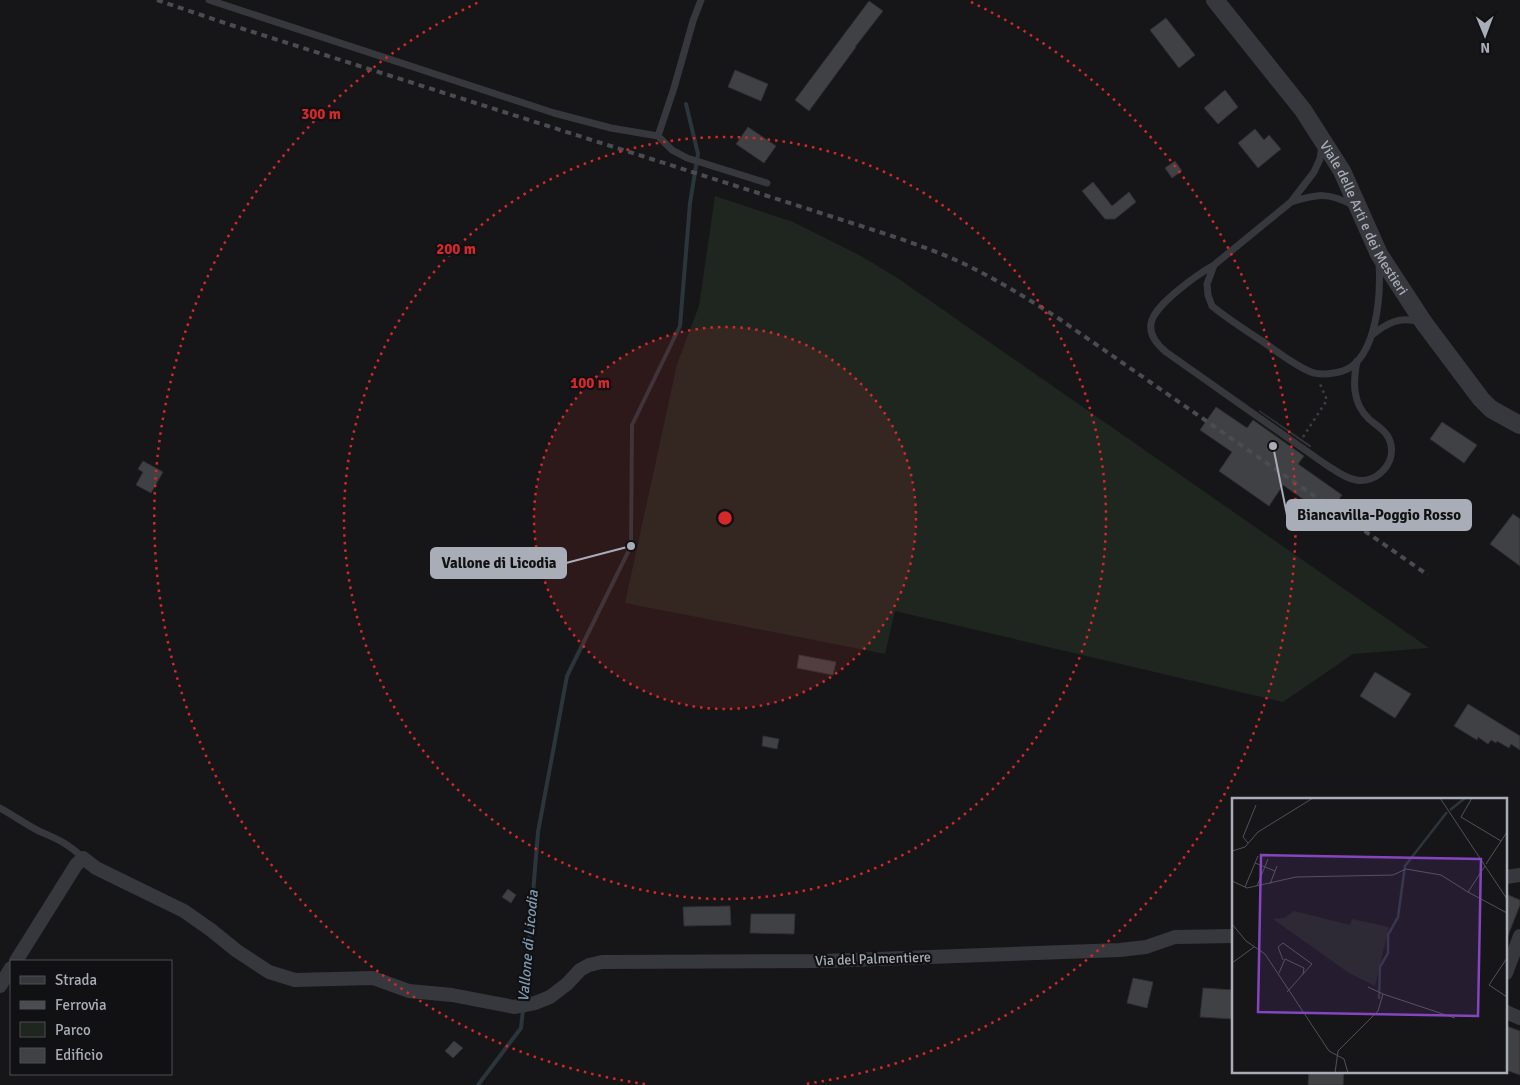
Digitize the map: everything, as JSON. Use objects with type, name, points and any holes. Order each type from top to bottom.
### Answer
[{"type":"street","name":"Viale delle Arti e dei Mestieri","points":[[1215,0],[1303,110],[1322,139],[1342,171],[1379,254],[1424,323],[1481,399],[1491,409],[1520,425]]},
{"type":"street","points":[[17,960],[82,858]]},
{"type":"street","name":"Via del Palmentiere","points":[[82,858],[96,868],[184,910],[237,951],[269,972],[295,980],[373,978],[409,991],[452,995],[514,1007],[550,997],[567,984],[580,970],[589,965],[602,962],[823,961],[1120,950],[1146,947],[1175,937],[1232,936]]},
{"type":"street","points":[[1508,969],[1520,936]]},
{"type":"street","points":[[0,986],[10,970]]},
{"type":"street","points":[[1508,1013],[1520,1018]]},
{"type":"lane","points":[[209,0],[554,113],[611,128],[658,136],[672,150],[687,158],[766,183]]},
{"type":"lane","points":[[658,136],[701,0]]},
{"type":"lane","points":[[1322,139],[1320,159],[1314,172],[1291,202],[1214,265],[1195,276],[1155,311],[1151,320],[1153,338],[1158,346],[1166,352],[1345,477],[1364,480],[1373,478],[1385,468],[1390,459],[1391,442],[1386,433],[1368,418],[1356,400],[1354,377],[1358,361],[1372,335],[1378,308],[1381,287],[1379,254]]},
{"type":"lane","points":[[1291,202],[1316,195],[1330,196],[1359,208]]},
{"type":"lane","points":[[1214,265],[1207,284],[1212,306],[1278,352],[1312,372],[1325,374],[1341,373],[1348,370],[1358,361]]},
{"type":"lane","points":[[1372,335],[1385,325],[1395,321],[1411,320],[1424,323]]},
{"type":"lane","points":[[0,808],[38,830],[59,839],[73,848],[82,858]]},
{"type":"path","points":[[1298,444],[1327,400],[1323,388],[1312,372]]},
{"type":"green space","points":[[715,196],[793,222],[861,256],[896,277],[1429,648],[1353,654],[1283,702],[895,611],[885,654],[625,603],[677,364],[699,306]]},
{"type":"building","points":[[869,1],[883,11],[809,111],[795,100]]},
{"type":"building","points":[[1166,18],[1195,55],[1179,68],[1150,30]]},
{"type":"building","points":[[735,70],[768,84],[761,101],[728,87]]},
{"type":"building","points":[[1225,90],[1238,107],[1218,124],[1204,108]]},
{"type":"building","points":[[748,127],[776,146],[764,163],[736,144]]},
{"type":"building","points":[[1255,129],[1264,140],[1269,135],[1281,149],[1258,168],[1238,143]]},
{"type":"building","points":[[1175,161],[1182,171],[1172,178],[1165,168]]},
{"type":"building","points":[[1093,182],[1112,206],[1129,192],[1136,202],[1115,219],[1105,219],[1082,191]]},
{"type":"building","points":[[1216,407],[1247,428],[1253,420],[1304,456],[1298,464],[1342,495],[1327,516],[1283,485],[1269,506],[1219,471],[1232,452],[1200,430]]},
{"type":"building","points":[[1260,411],[1311,446],[1310,447]]},
{"type":"building","points":[[1442,422],[1477,445],[1464,463],[1430,439]]},
{"type":"building","points":[[143,461],[163,472],[151,493],[136,485],[143,472],[138,469]]},
{"type":"building","points":[[1513,514],[1520,519],[1520,566],[1490,544]]},
{"type":"building","points":[[799,655],[836,662],[833,675],[797,668]]},
{"type":"building","points":[[1375,672],[1411,694],[1395,718],[1360,696]]},
{"type":"building","points":[[1468,704],[1520,736],[1520,750],[1511,744],[1509,748],[1497,741],[1496,743],[1491,740],[1488,744],[1478,737],[1477,740],[1454,726]]},
{"type":"building","points":[[763,736],[779,739],[777,749],[762,746]]},
{"type":"building","points":[[508,889],[516,895],[511,903],[502,897]]},
{"type":"building","points":[[1508,895],[1520,900],[1520,905],[1508,935]]},
{"type":"building","points":[[730,906],[731,925],[684,926],[683,907]]},
{"type":"building","points":[[751,914],[795,914],[794,934],[750,933]]},
{"type":"building","points":[[1133,978],[1153,982],[1147,1008],[1127,1003]]},
{"type":"building","points":[[1203,988],[1232,990],[1232,1019],[1200,1017]]},
{"type":"building","points":[[1508,1027],[1520,1031],[1520,1075],[1508,1071]]},
{"type":"building","points":[[454,1041],[463,1048],[453,1058],[445,1051]]},
{"type":"building","points":[[1309,1072],[1344,1072],[1343,1085],[1308,1085]]},
{"type":"waterway","name":"Vallone di Licodia","points":[[524,1003],[538,832],[567,676],[631,546],[632,425],[680,326],[690,203],[698,154],[686,104]]},
{"type":"waterway","name":"Vallone di Licodia","points":[[478,1085],[521,1028],[523,1010]]},
{"type":"railway","points":[[157,0],[875,230],[958,261],[1021,295],[1058,318],[1428,575]]},
{"type":"place","name":"Biancavilla-Poggio Rosso","points":[[1273,446]]},
{"type":"place","name":"Vallone di Licodia","points":[[631,546]]}]
